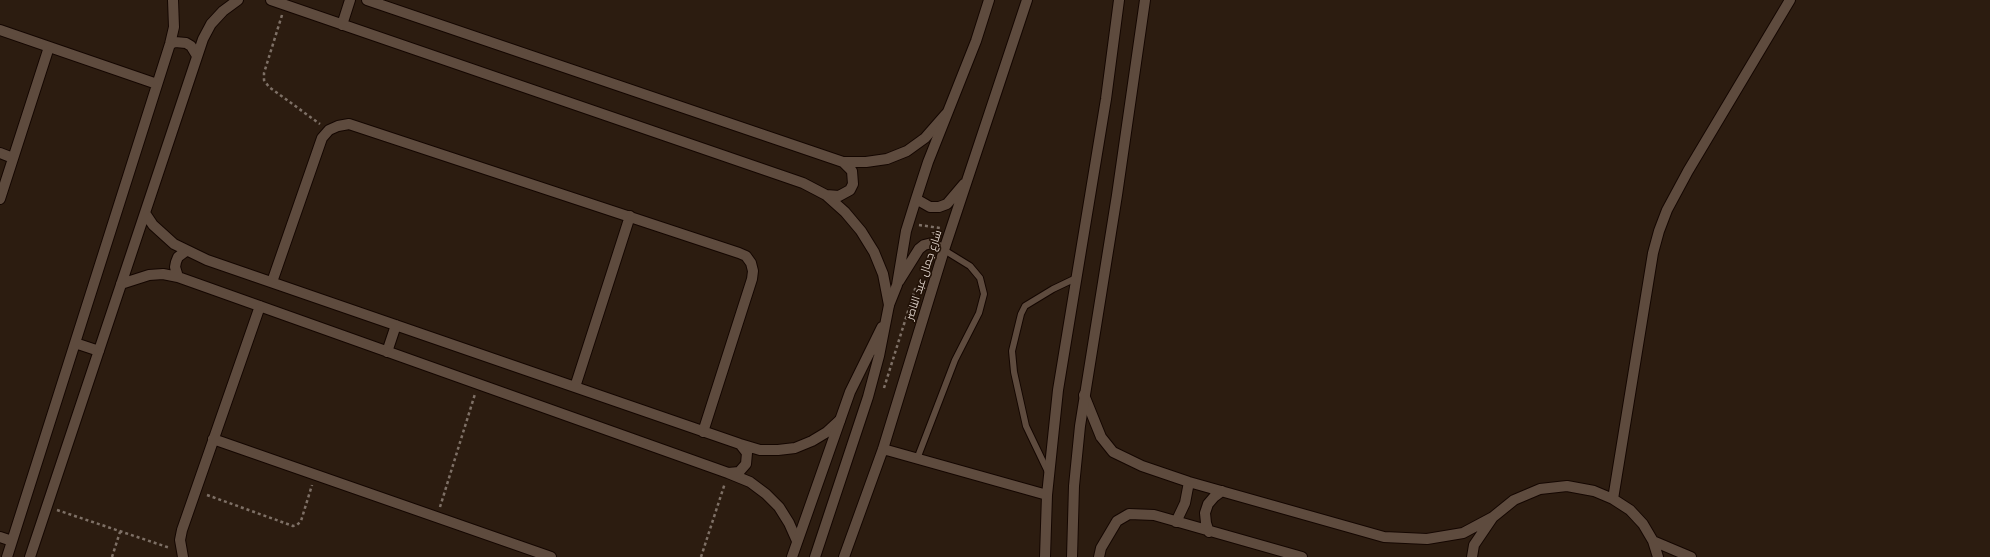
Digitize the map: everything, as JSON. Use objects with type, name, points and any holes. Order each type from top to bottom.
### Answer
[{"type":"street","points":[[7,557],[170,44],[174,27],[173,0]]},
{"type":"street","points":[[30,557],[203,39],[211,24],[223,11],[238,0]]},
{"type":"street","points":[[271,0],[803,183],[826,195],[845,212],[861,230],[874,252],[883,274],[889,305]]},
{"type":"street","points":[[342,24],[350,0]]},
{"type":"street","points":[[367,0],[844,162],[866,162],[887,159],[907,151],[925,138],[949,110]]},
{"type":"street","name":"شارع جمال عبد الناصر","points":[[815,557],[868,397],[888,316],[889,305],[897,285],[908,224],[928,162],[976,41],[990,0]]},
{"type":"street","name":"شارع جمال عبد الناصر","points":[[844,557],[883,450],[944,250],[1027,0]]},
{"type":"street","points":[[1045,557],[1047,495],[1058,390],[1106,99],[1119,0]]},
{"type":"street","points":[[1072,557],[1074,486],[1084,395],[1117,195],[1145,0]]},
{"type":"street","points":[[1613,499],[1653,253],[1659,231],[1667,210],[1688,170],[1790,0]]},
{"type":"street","points":[[0,30],[157,84]]},
{"type":"street","points":[[170,44],[175,42],[186,43],[195,51],[197,56]]},
{"type":"street","points":[[0,199],[50,47]]},
{"type":"street","points":[[272,282],[317,147],[329,130],[338,126],[349,124],[359,126],[739,252],[746,256],[751,263],[753,271],[752,279],[703,432]]},
{"type":"street","points":[[0,153],[14,158]]},
{"type":"street","points":[[826,195],[839,196],[850,190],[853,184],[852,171],[844,162]]},
{"type":"street","points":[[916,199],[930,207],[939,207],[947,204],[969,177]]},
{"type":"street","points":[[145,213],[163,236],[186,251],[703,432],[760,450],[795,448],[812,441],[827,432],[840,420]]},
{"type":"street","points":[[575,387],[630,216]]},
{"type":"street","points":[[897,285],[919,249],[924,245],[932,243],[944,250]]},
{"type":"street","points":[[178,277],[175,267],[176,262],[178,258],[186,251]]},
{"type":"street","points":[[121,284],[149,275],[164,274],[178,277],[728,473],[750,482],[766,494],[782,512],[797,540]]},
{"type":"street","points":[[182,554],[182,530],[260,306]]},
{"type":"street","points":[[792,557],[840,420],[862,365],[888,316]]},
{"type":"street","points":[[387,352],[396,325]]},
{"type":"street","points":[[75,343],[99,351]]},
{"type":"street","points":[[1084,395],[1101,437],[1114,452],[1142,466],[1189,482],[1384,537],[1427,539],[1463,533],[1493,517],[1514,500],[1540,489],[1567,486],[1594,490],[1613,499],[1630,510],[1643,524],[1654,541],[1658,557]]},
{"type":"street","points":[[214,439],[551,557]]},
{"type":"street","points":[[728,473],[739,472],[746,464],[747,453],[740,444]]},
{"type":"street","points":[[883,450],[1047,495]]},
{"type":"street","points":[[1176,522],[1185,503],[1189,482]]},
{"type":"street","points":[[1208,532],[1206,523],[1207,509],[1214,497],[1222,491]]},
{"type":"street","points":[[1099,557],[1101,548],[1117,521],[1130,514],[1154,515],[1208,532],[1302,557]]},
{"type":"street","points":[[1472,557],[1474,545],[1493,517]]},
{"type":"street","points":[[0,537],[12,541]]},
{"type":"street","points":[[1654,541],[1691,557]]},
{"type":"lane","points":[[918,459],[955,360],[979,313],[984,294],[980,278],[970,266],[944,250]]},
{"type":"lane","points":[[1049,474],[1026,426],[1014,372],[1012,351],[1021,314],[1025,306],[1053,289],[1076,278]]},
{"type":"path","points":[[285,5],[264,73],[264,80],[269,86],[329,130]]},
{"type":"path","points":[[908,224],[951,229]]},
{"type":"path","points":[[437,518],[478,384]]},
{"type":"path","points":[[701,557],[728,473]]},
{"type":"path","points":[[195,491],[293,526],[297,525],[301,521],[315,475]]},
{"type":"path","points":[[47,507],[182,554]]},
{"type":"path","points":[[112,557],[120,532]]}]
